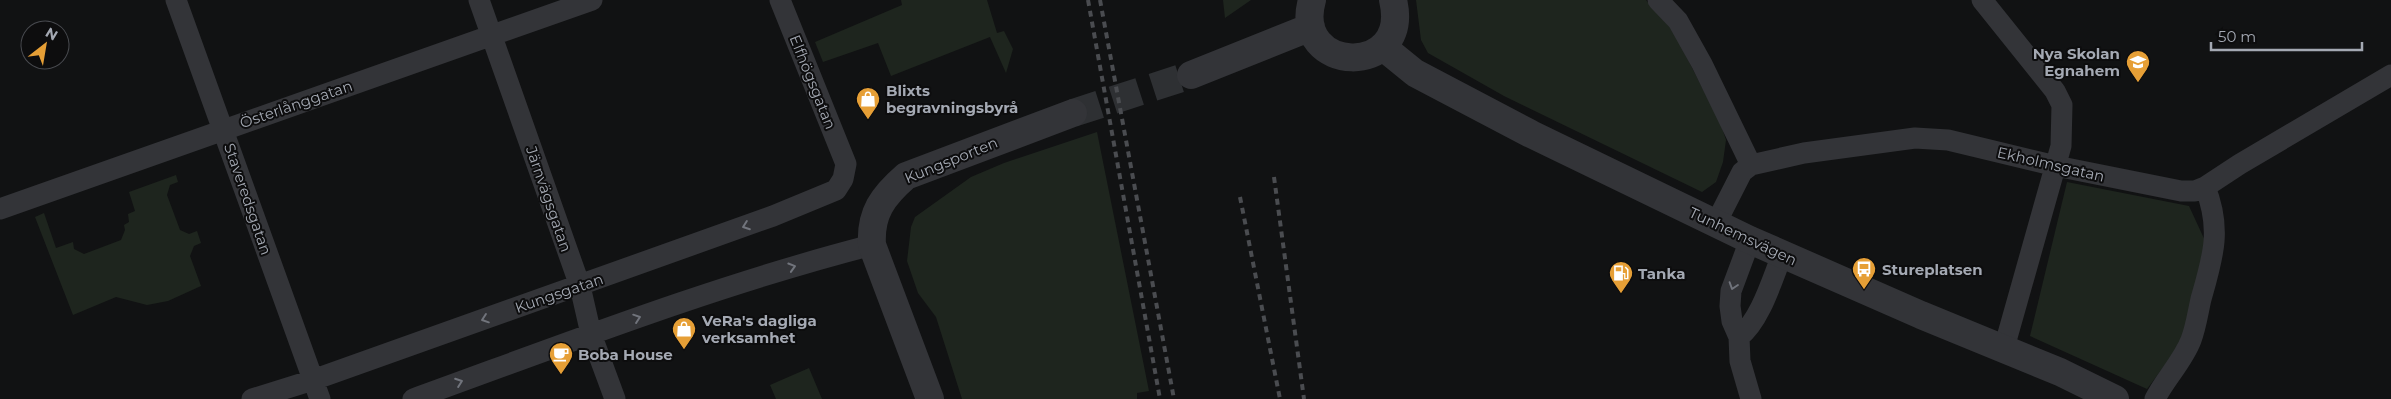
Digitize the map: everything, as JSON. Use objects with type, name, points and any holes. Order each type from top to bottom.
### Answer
[{"type":"street","name":"Staveredsgatan","points":[[176,0],[316,390]]},
{"type":"street","name":"Järnvägsgatan","points":[[479,0],[580,286],[592,334],[615,398]]},
{"type":"street","name":"Österlånggatan","points":[[0,208],[592,0]]},
{"type":"street","name":"Elfhögsgatan","points":[[780,0],[846,164]]},
{"type":"street","points":[[1312,0],[1311,27],[1318,40],[1328,51],[1342,57],[1356,59],[1371,55],[1383,47],[1391,36],[1396,12],[1393,0]]},
{"type":"street","points":[[1658,0],[1678,21],[1702,64],[1751,165],[1742,172],[1716,223]]},
{"type":"street","points":[[1982,0],[2038,68],[2055,91],[2062,105],[2061,146],[2004,348]]},
{"type":"street","points":[[1191,75],[1311,27]]},
{"type":"street","name":"Tunhemsvägen","points":[[1383,47],[1415,73],[1531,134],[1750,240],[1921,315],[2060,372],[2115,399]]},
{"type":"street","name":"Ekholmsgatan","points":[[1751,165],[1804,154],[1914,138],[1948,140],[2056,166],[2181,191],[2195,191],[2205,187],[2391,75]]},
{"type":"street","name":"Kungsporten","points":[[927,395],[872,245],[871,229],[880,204],[887,192],[906,176],[1073,113]]},
{"type":"street","name":"Kungsgatan","points":[[252,399],[316,390],[580,286],[772,216],[836,190],[843,179],[846,164]]},
{"type":"street","points":[[2155,399],[2190,341],[2210,266],[2215,237],[2214,221],[2213,207],[2205,187]]},
{"type":"street","points":[[1750,240],[1731,291],[1732,321],[1738,337],[1740,361],[1752,399]]},
{"type":"street","points":[[413,399],[592,334],[793,267],[872,245]]},
{"type":"street","points":[[1738,337],[1748,330],[1782,255]]},
{"type":"shaded area","points":[[901,0],[987,0],[997,33],[1004,31],[1013,49],[1006,73],[990,37],[891,76],[878,43],[823,62],[815,42],[902,5]]},
{"type":"shaded area","points":[[1223,0],[1251,0],[1225,18]]},
{"type":"shaded area","points":[[1416,0],[1646,0],[1674,32],[1721,125],[1726,140],[1723,162],[1716,182],[1702,192],[1504,96],[1428,53],[1421,40]]},
{"type":"shaded area","points":[[1097,132],[1149,391],[1137,393],[1137,399],[962,399],[936,317],[918,293],[907,261],[911,227],[915,217],[971,177],[1004,163]]},
{"type":"shaded area","points":[[176,175],[178,182],[170,185],[167,195],[180,230],[189,234],[197,231],[201,243],[194,246],[190,256],[201,286],[168,301],[147,305],[116,297],[73,315],[35,217],[44,213],[56,248],[73,242],[74,249],[84,254],[121,240],[125,230],[124,225],[129,222],[128,214],[135,211],[129,192]]},
{"type":"shaded area","points":[[2067,182],[2189,206],[2207,245],[2180,345],[2147,389],[2030,336]]},
{"type":"shaded area","points":[[809,368],[822,399],[776,399],[770,385]]},
{"type":"tunnel","points":[[1073,113],[1191,75]]},
{"type":"railway","points":[[1088,0],[1160,399]]},
{"type":"railway","points":[[1100,0],[1174,399]]},
{"type":"railway","points":[[1274,177],[1304,399]]},
{"type":"railway","points":[[1240,197],[1280,399]]},
{"type":"place","name":"Nya Skolan Egnahem","points":[[2138,83]]},
{"type":"place","name":"Blixts begravningsbyrå","points":[[868,120]]},
{"type":"place","name":"Stureplatsen","points":[[1864,290]]},
{"type":"place","name":"Tanka","points":[[1621,294]]},
{"type":"place","name":"VeRa's dagliga verksamhet","points":[[684,350]]},
{"type":"place","name":"Boba House","points":[[561,375]]}]
